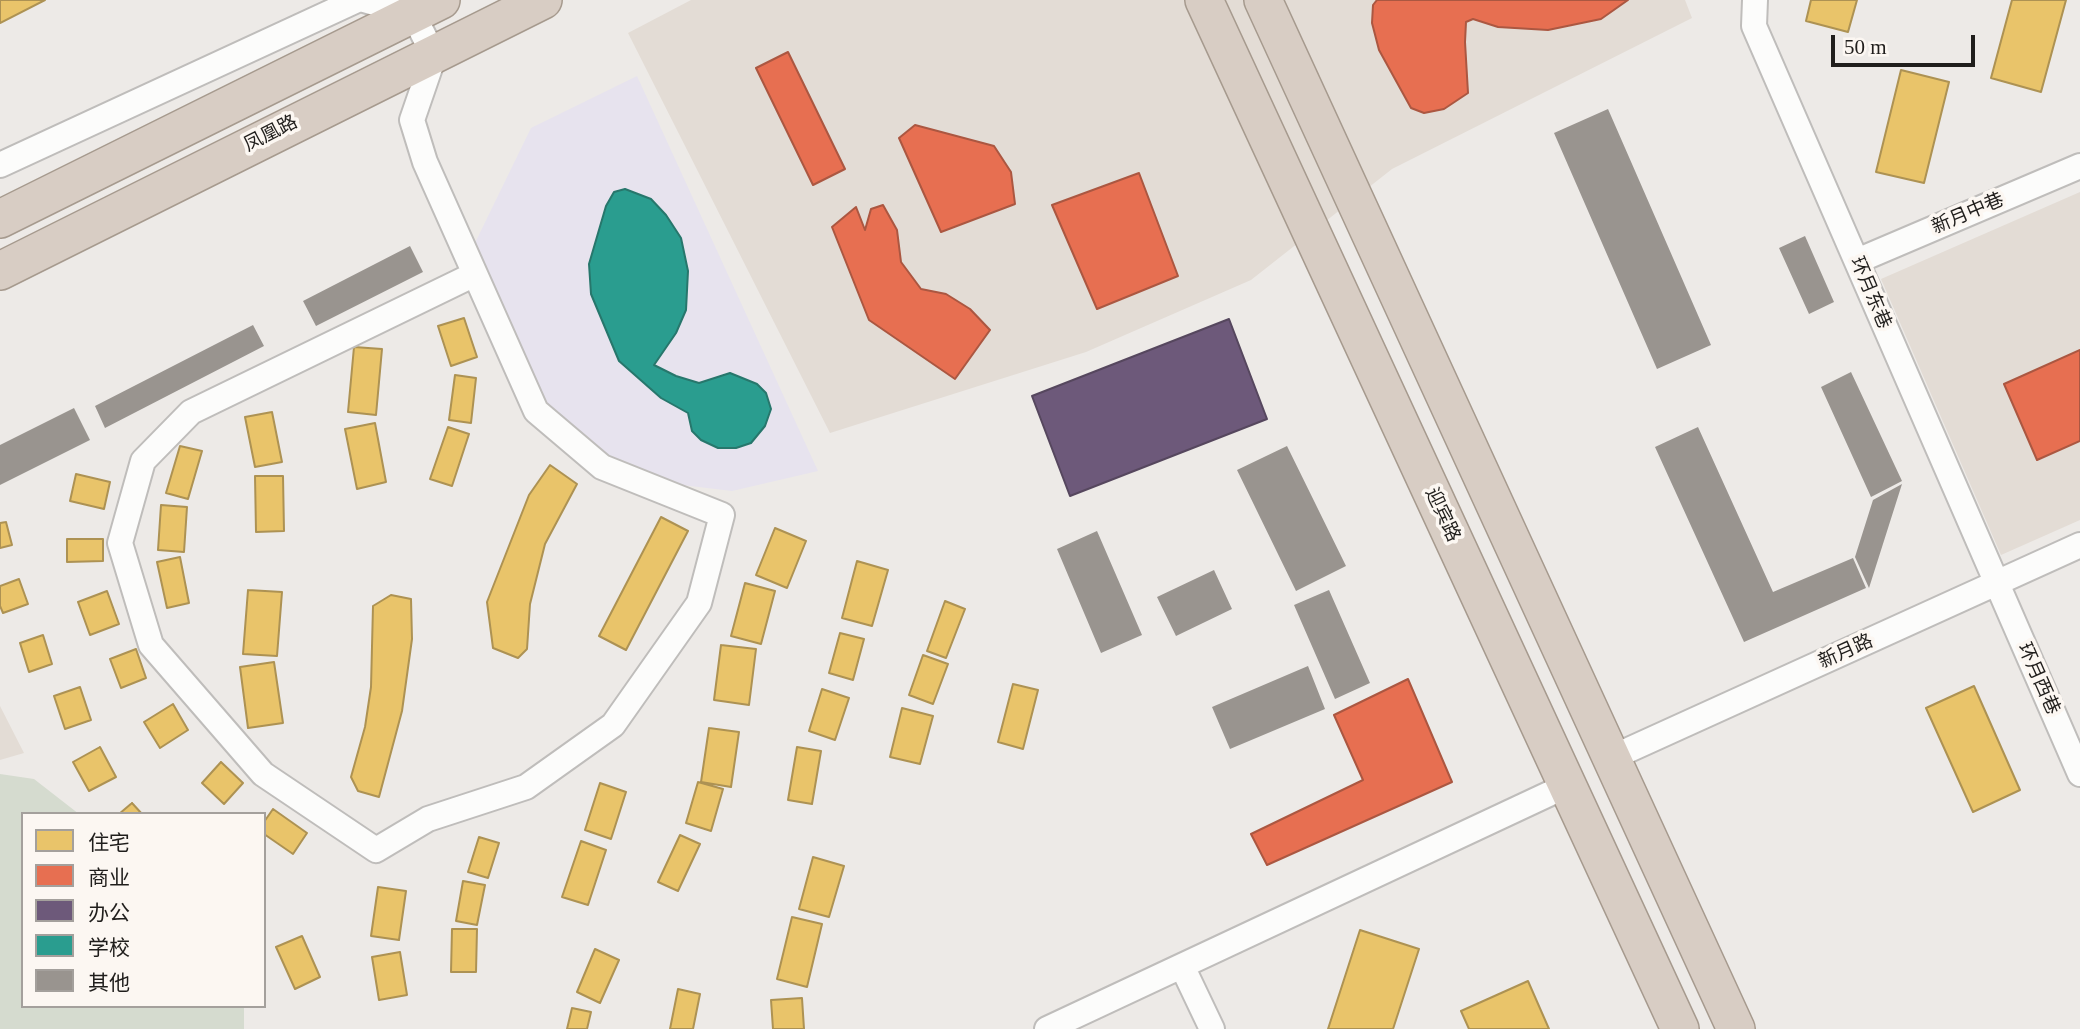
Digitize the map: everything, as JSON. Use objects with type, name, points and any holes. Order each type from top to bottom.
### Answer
[{"type":"highway","name":"凤凰路","points":[[0,271],[543,0]]},
{"type":"highway","name":"迎宾路","points":[[1204,0],[1681,1029]]},
{"type":"highway","points":[[1263,0],[1736,1029]]},
{"type":"highway","points":[[0,219],[421,5]]},
{"type":"street","points":[[0,165],[357,0]]},
{"type":"street","points":[[365,0],[421,5],[434,56],[412,120],[425,162],[475,274],[536,411],[602,467],[722,515],[699,603],[612,725],[526,787],[428,819],[376,850],[263,774],[151,645],[120,543],[143,461],[191,412],[475,274]]},
{"type":"street","name":"环月东巷","points":[[1755,0],[1754,26],[1996,583]]},
{"type":"street","name":"新月中巷","points":[[1857,261],[2080,166]]},
{"type":"street","name":"新月路","points":[[1611,758],[2080,545]]},
{"type":"street","name":"环月西巷","points":[[1996,583],[2080,774]]},
{"type":"street","points":[[1048,1029],[1567,785]]},
{"type":"street","points":[[1182,966],[1212,1029]]},
{"type":"shaded area","points":[[691,0],[1685,0],[1692,18],[1392,169],[1251,280],[1086,352],[830,433],[628,33]]},
{"type":"shaded area","points":[[637,76],[818,471],[732,491],[682,485],[612,457],[541,409],[473,247],[531,128]]},
{"type":"shaded area","points":[[2080,192],[2080,520],[2001,555],[1881,279]]},
{"type":"shaded area","points":[[0,706],[24,753],[0,760]]},
{"type":"shaded area","points":[[0,774],[34,779],[76,812],[21,812],[21,1008],[244,1008],[244,1029],[0,1029]]},
{"type":"building: 住宅","points":[[0,0],[45,0],[0,23]]},
{"type":"building: 住宅","points":[[1811,0],[1857,0],[1848,32],[1806,21]]},
{"type":"building: 住宅","points":[[2012,0],[2066,0],[2041,92],[1991,78]]},
{"type":"building: 住宅","points":[[1901,70],[1949,82],[1924,183],[1876,172]]},
{"type":"building: 住宅","points":[[464,318],[477,357],[451,366],[438,326]]},
{"type":"building: 住宅","points":[[354,347],[382,349],[376,415],[348,412]]},
{"type":"building: 住宅","points":[[455,375],[476,378],[471,423],[449,420]]},
{"type":"building: 住宅","points":[[272,412],[282,462],[255,467],[245,417]]},
{"type":"building: 住宅","points":[[375,423],[386,482],[357,489],[345,429]]},
{"type":"building: 住宅","points":[[448,427],[469,434],[452,486],[430,479]]},
{"type":"building: 住宅","points":[[180,446],[202,451],[188,499],[166,493]]},
{"type":"building: 住宅","points":[[550,465],[577,484],[545,544],[530,604],[527,649],[518,658],[493,648],[487,602],[529,495]]},
{"type":"building: 住宅","points":[[76,474],[110,482],[104,509],[70,501]]},
{"type":"building: 住宅","points":[[255,476],[283,476],[284,531],[256,532]]},
{"type":"building: 住宅","points":[[161,505],[187,507],[184,552],[158,550]]},
{"type":"building: 住宅","points":[[661,517],[688,531],[626,650],[599,636]]},
{"type":"building: 住宅","points":[[6,522],[12,545],[0,548],[0,523]]},
{"type":"building: 住宅","points":[[775,528],[806,541],[787,588],[756,575]]},
{"type":"building: 住宅","points":[[67,539],[103,539],[103,561],[67,562]]},
{"type":"building: 住宅","points":[[180,557],[189,603],[167,608],[157,562]]},
{"type":"building: 住宅","points":[[857,561],[888,570],[872,626],[842,618]]},
{"type":"building: 住宅","points":[[19,579],[28,604],[3,613],[0,606],[0,586]]},
{"type":"building: 住宅","points":[[745,583],[775,591],[761,644],[731,636]]},
{"type":"building: 住宅","points":[[248,590],[282,592],[277,656],[243,654]]},
{"type":"building: 住宅","points":[[107,591],[119,624],[90,635],[78,602]]},
{"type":"building: 住宅","points":[[391,595],[411,599],[412,639],[402,711],[379,797],[358,791],[351,777],[365,727],[371,687],[373,606]]},
{"type":"building: 住宅","points":[[945,601],[965,609],[946,658],[927,651]]},
{"type":"building: 住宅","points":[[840,633],[864,639],[853,680],[829,673]]},
{"type":"building: 住宅","points":[[43,635],[52,664],[29,672],[20,643]]},
{"type":"building: 住宅","points":[[721,645],[756,649],[749,705],[714,700]]},
{"type":"building: 住宅","points":[[136,649],[146,678],[121,688],[110,659]]},
{"type":"building: 住宅","points":[[923,655],[948,664],[933,704],[909,695]]},
{"type":"building: 住宅","points":[[274,662],[283,723],[248,728],[240,667]]},
{"type":"building: 住宅","points":[[1013,684],[1038,690],[1023,749],[998,742]]},
{"type":"building: 住宅","points":[[1974,686],[2020,790],[1973,812],[1926,708]]},
{"type":"building: 住宅","points":[[80,687],[91,720],[65,729],[54,696]]},
{"type":"building: 住宅","points":[[822,689],[849,698],[835,740],[809,731]]},
{"type":"building: 住宅","points":[[173,704],[188,730],[160,748],[144,722]]},
{"type":"building: 住宅","points":[[902,708],[933,716],[920,764],[890,757]]},
{"type":"building: 住宅","points":[[709,728],[739,732],[731,787],[701,782]]},
{"type":"building: 住宅","points":[[100,747],[116,777],[89,791],[73,762]]},
{"type":"building: 住宅","points":[[797,747],[821,751],[812,804],[788,800]]},
{"type":"building: 住宅","points":[[221,762],[243,783],[224,804],[202,783]]},
{"type":"building: 住宅","points":[[698,782],[723,789],[711,831],[686,823]]},
{"type":"building: 住宅","points":[[600,783],[626,792],[611,839],[585,830]]},
{"type":"building: 住宅","points":[[132,803],[140,812],[121,812]]},
{"type":"building: 住宅","points":[[273,809],[307,833],[293,854],[266,835],[266,819]]},
{"type":"building: 住宅","points":[[680,835],[700,844],[678,891],[658,882]]},
{"type":"building: 住宅","points":[[479,837],[499,843],[488,878],[468,872]]},
{"type":"building: 住宅","points":[[581,841],[606,850],[588,905],[562,897]]},
{"type":"building: 住宅","points":[[813,857],[844,866],[829,917],[799,909]]},
{"type":"building: 住宅","points":[[463,881],[485,885],[477,925],[456,921]]},
{"type":"building: 住宅","points":[[378,887],[406,891],[399,940],[371,936]]},
{"type":"building: 住宅","points":[[792,917],[822,924],[807,987],[777,979]]},
{"type":"building: 住宅","points":[[452,929],[477,929],[476,972],[451,972]]},
{"type":"building: 住宅","points":[[1360,930],[1419,949],[1393,1029],[1328,1029]]},
{"type":"building: 住宅","points":[[302,936],[320,977],[295,989],[276,947]]},
{"type":"building: 住宅","points":[[595,949],[619,960],[600,1003],[577,992]]},
{"type":"building: 住宅","points":[[400,952],[407,995],[379,1000],[372,957]]},
{"type":"building: 住宅","points":[[1528,981],[1549,1029],[1469,1029],[1461,1011]]},
{"type":"building: 住宅","points":[[678,989],[700,994],[693,1029],[670,1029]]},
{"type":"building: 住宅","points":[[802,998],[804,1029],[773,1029],[771,1000]]},
{"type":"building: 住宅","points":[[572,1008],[591,1012],[587,1029],[567,1029]]},
{"type":"building: 商业","points":[[1377,0],[1628,0],[1601,19],[1548,30],[1498,27],[1473,19],[1466,22],[1468,93],[1444,109],[1424,113],[1411,108],[1379,50],[1372,23],[1373,5]]},
{"type":"building: 商业","points":[[788,52],[845,169],[813,185],[756,68]]},
{"type":"building: 商业","points":[[915,125],[994,146],[1011,172],[1015,204],[941,232],[899,138]]},
{"type":"building: 商业","points":[[1139,173],[1178,276],[1097,309],[1052,205]]},
{"type":"building: 商业","points":[[883,205],[897,230],[901,262],[921,289],[946,294],[970,309],[990,330],[955,379],[869,320],[832,227],[856,207],[865,230],[871,209]]},
{"type":"building: 商业","points":[[2080,350],[2080,441],[2037,460],[2004,384]]},
{"type":"building: 商业","points":[[1408,679],[1452,782],[1267,865],[1251,834],[1363,780],[1334,715]]},
{"type":"building: 办公","points":[[1229,319],[1267,419],[1070,496],[1032,396]]},
{"type":"building: 学校","points":[[625,189],[651,199],[666,215],[681,238],[688,271],[686,310],[676,333],[654,365],[699,383],[730,373],[757,384],[766,393],[771,409],[765,426],[751,443],[736,448],[718,448],[701,440],[692,431],[688,413],[661,398],[619,361],[591,294],[589,264],[606,206],[614,192]]},
{"type":"building: 其他","points":[[1608,109],[1711,345],[1657,369],[1554,133]]},
{"type":"building: 其他","points":[[1805,236],[1834,302],[1809,314],[1779,248]]},
{"type":"building: 其他","points":[[410,246],[423,272],[316,326],[303,301]]},
{"type":"building: 其他","points":[[253,325],[264,346],[105,428],[95,406]]},
{"type":"building: 其他","points":[[1851,372],[1902,481],[1871,497],[1821,387]]},
{"type":"building: 其他","points":[[74,408],[90,440],[0,485],[0,445]]},
{"type":"building: 其他","points":[[1698,427],[1773,592],[1853,558],[1866,588],[1744,642],[1655,447]]},
{"type":"building: 其他","points":[[1287,446],[1346,566],[1296,591],[1237,470]]},
{"type":"building: 其他","points":[[1902,484],[1869,588],[1855,557],[1873,500]]},
{"type":"building: 其他","points":[[1097,531],[1142,635],[1101,653],[1057,549]]},
{"type":"building: 其他","points":[[1214,570],[1232,609],[1176,636],[1157,597]]},
{"type":"building: 其他","points":[[1329,590],[1370,683],[1335,699],[1294,605]]},
{"type":"building: 其他","points":[[1308,666],[1325,709],[1230,749],[1212,707]]}]
